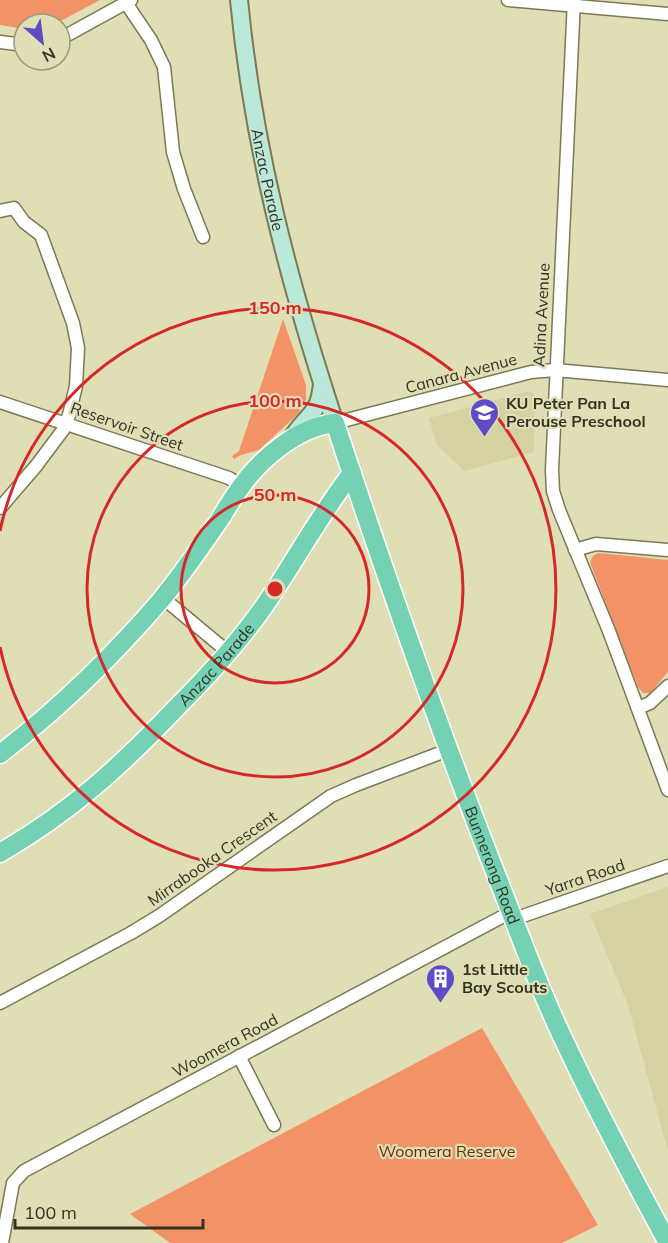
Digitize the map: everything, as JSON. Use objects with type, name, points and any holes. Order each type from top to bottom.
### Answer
[{"type":"main road","name":"Anzac Parade","points":[[0,853],[55,819],[93,790],[156,730],[228,652],[269,599],[323,511],[352,473],[295,297],[259,146],[246,66],[239,0]]},
{"type":"main road","points":[[292,438],[318,404],[322,383]]},
{"type":"main road","points":[[0,754],[39,724],[92,676],[163,598],[218,523],[241,486],[261,465],[292,438],[321,424],[335,423]]},
{"type":"main road","name":"Bunnerong Road","points":[[352,473],[448,750],[512,915],[569,1052],[668,1243]]},
{"type":"street","points":[[508,0],[574,3],[668,14]]},
{"type":"street","points":[[72,33],[129,2],[164,67],[173,152],[184,189],[203,237]]},
{"type":"street","name":"Adina Avenue","points":[[574,3],[555,370],[552,470],[554,491],[559,510],[668,790]]},
{"type":"street","points":[[0,211],[14,208],[24,222],[41,235],[73,323],[78,348],[76,386],[67,423],[36,466],[0,508]]},
{"type":"street","name":"Canara Avenue","points":[[335,423],[531,372],[555,370],[668,380]]},
{"type":"street","name":"Reservoir Street","points":[[0,402],[229,478],[241,486]]},
{"type":"street","points":[[575,550],[596,544],[668,550]]},
{"type":"street","points":[[163,598],[228,652]]},
{"type":"street","points":[[638,708],[650,703],[668,686]]},
{"type":"street","name":"Mirrabooka Crescent","points":[[0,1003],[159,916],[331,796],[448,750]]},
{"type":"street","name":"Yarra Road","points":[[512,915],[668,866]]},
{"type":"street","name":"Woomera Road","points":[[2,1243],[4,1200],[13,1183],[24,1171],[239,1056],[512,915]]},
{"type":"street","points":[[239,1056],[273,1125]]},
{"type":"shaded area","name":"KU Peter Pan La Perouse Preschool","points":[[529,391],[535,395],[534,452],[464,471],[437,445],[429,418]]},
{"type":"shaded area","points":[[668,887],[668,1151],[628,1005],[590,914]]},
{"type":"green space","points":[[0,0],[100,0],[72,15],[72,12],[12,12],[12,27],[0,25]]},
{"type":"green space","points":[[283,319],[306,385],[306,400],[298,414],[259,450],[234,459],[232,456],[239,451]]},
{"type":"green space","points":[[599,553],[668,560],[668,672],[650,693],[643,693],[638,687],[592,568],[591,559]]},
{"type":"green space","name":"Woomera Reserve","points":[[482,1028],[598,1225],[562,1243],[170,1243],[130,1214]]},
{"type":"place","name":"KU Peter Pan La Perouse Preschool","points":[[485,438]]},
{"type":"place","name":"1st Little Bay Scouts","points":[[441,1004]]}]
